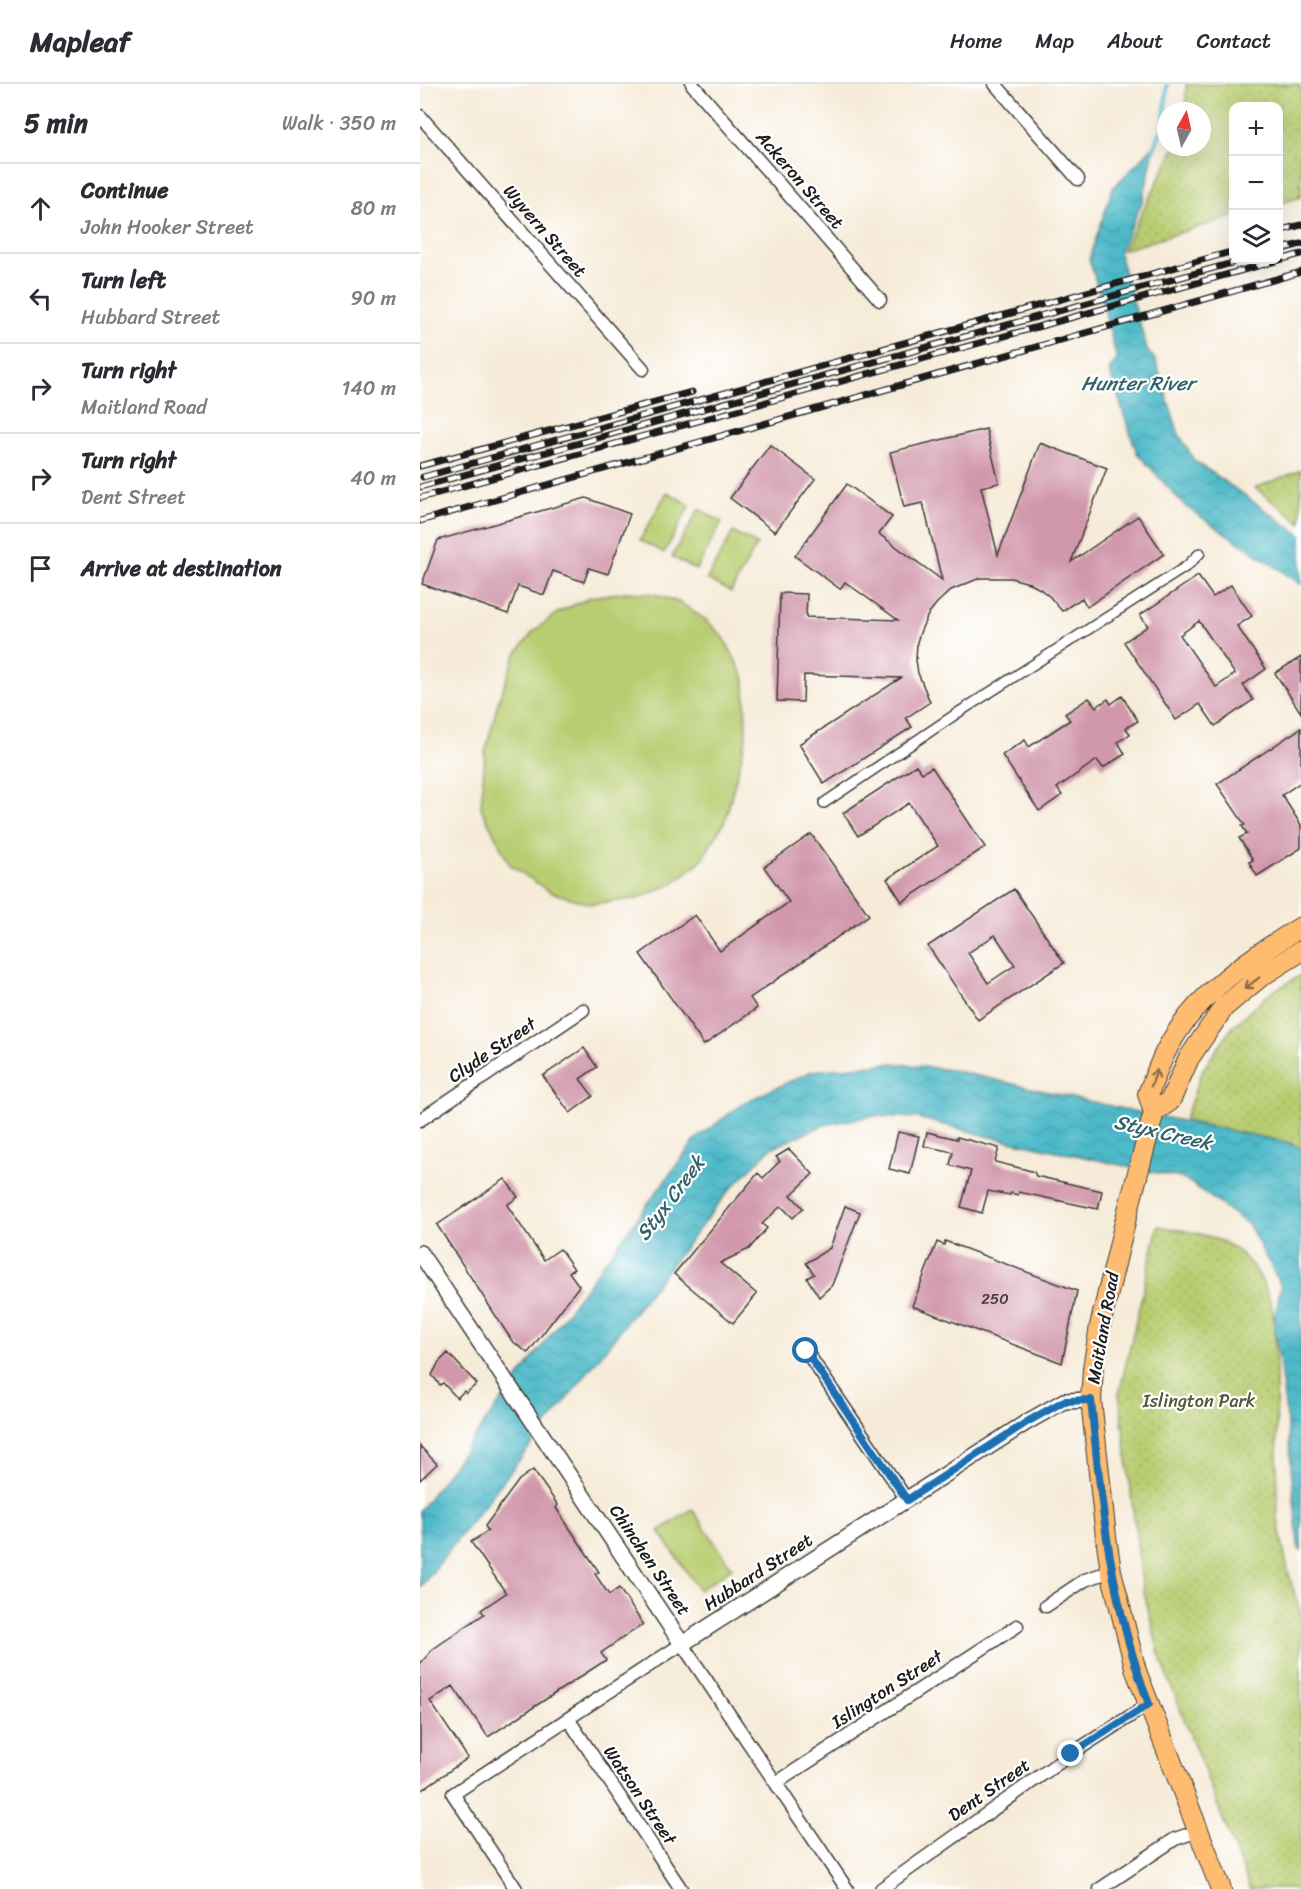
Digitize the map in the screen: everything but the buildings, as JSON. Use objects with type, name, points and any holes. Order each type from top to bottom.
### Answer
[{"type":"main road","name":"Maitland Road","points":[[1221,1889],[1149,1704],[1126,1636],[1111,1571],[1106,1537],[1091,1400],[1093,1368],[1101,1326],[1154,1112],[1148,1094],[1168,1045],[1191,1014],[1223,979],[1244,962],[1301,927]]},
{"type":"main road","name":"Maitland Road","points":[[1154,1112],[1170,1101],[1189,1058],[1224,1007],[1260,977],[1301,951]]},
{"type":"street","name":"Ackeron Street","points":[[692,84],[880,300]]},
{"type":"street","points":[[995,84],[1078,179]]},
{"type":"street","name":"Wyvern Street","points":[[420,116],[643,369]]},
{"type":"street","points":[[824,803],[956,714],[1187,566],[1200,553]]},
{"type":"street","name":"Clyde Street","points":[[420,1120],[583,1011]]},
{"type":"street","name":"Chinchen Street","points":[[420,1253],[847,1889]]},
{"type":"street","points":[[806,1351],[907,1500]]},
{"type":"street","name":"Hubbard Street","points":[[516,1889],[453,1794],[1027,1422],[1064,1401],[1091,1400]]},
{"type":"street","points":[[1046,1606],[1085,1580],[1111,1571]]},
{"type":"street","name":"Islington Street","points":[[776,1783],[1017,1626]]},
{"type":"street","name":"Dent Street","points":[[881,1889],[1071,1754],[1149,1704]]},
{"type":"street","name":"Watson Street","points":[[569,1720],[681,1889]]},
{"type":"street","points":[[1100,1889],[1175,1839],[1198,1831]]},
{"type":"green space","points":[[1186,84],[1298,84],[1301,89],[1301,197],[1283,203],[1283,102],[1229,102],[1229,218],[1123,250],[1170,156],[1211,156],[1211,102],[1186,102]]},
{"type":"green space","points":[[1301,470],[1301,523],[1255,488]]},
{"type":"green space","points":[[667,492],[690,505],[664,553],[640,540]]},
{"type":"green space","points":[[699,509],[722,522],[696,570],[672,557]]},
{"type":"green space","points":[[733,532],[757,544],[731,592],[707,579]]},
{"type":"green space","points":[[626,592],[654,594],[681,603],[706,620],[724,638],[745,679],[746,739],[725,821],[701,861],[672,884],[636,899],[590,904],[550,892],[510,865],[481,808],[485,753],[499,699],[516,654],[533,632],[557,613],[591,597]]},
{"type":"green space","points":[[1301,975],[1301,1149],[1290,1143],[1184,1121],[1203,1069],[1233,1026],[1273,991]]},
{"type":"green space","name":"Islington Park","points":[[1158,1226],[1211,1237],[1241,1254],[1258,1274],[1273,1312],[1278,1519],[1287,1567],[1301,1614],[1301,1889],[1250,1889],[1159,1654],[1142,1584],[1119,1394]]},
{"type":"green space","points":[[692,1509],[732,1568],[699,1590],[659,1531]]},
{"type":"water","name":"Hunter River","points":[[1155,145],[1143,200],[1119,253],[1148,352],[1155,359],[1178,432],[1194,460],[1301,535],[1301,584],[1186,507],[1137,453],[1109,370],[1117,360],[1089,259],[1113,188]]},
{"type":"water","name":"Styx Creek","points":[[893,1063],[952,1070],[1128,1110],[1290,1143],[1301,1149],[1301,1552],[1298,1545],[1288,1429],[1274,1321],[1281,1286],[1249,1225],[1185,1179],[987,1136],[918,1118],[871,1116],[824,1125],[770,1149],[727,1193],[420,1588],[420,1510],[696,1139],[745,1102],[812,1071]]},
{"type":"waterway","points":[[1153,151],[1164,124],[1167,84]]},
{"type":"railway","points":[[1283,230],[1301,225]]},
{"type":"railway","points":[[1283,249],[1301,244]]},
{"type":"railway","points":[[423,477],[1229,252]]},
{"type":"railway","points":[[420,498],[1301,254]]},
{"type":"railway","points":[[420,487],[1229,264]]},
{"type":"railway","points":[[420,521],[1301,272]]},
{"type":"railway","points":[[420,466],[692,392]]},
{"type":"route","points":[[806,1351],[907,1500],[1027,1422],[1064,1401],[1091,1400],[1111,1571],[1126,1636],[1149,1704],[1071,1754]]}]
